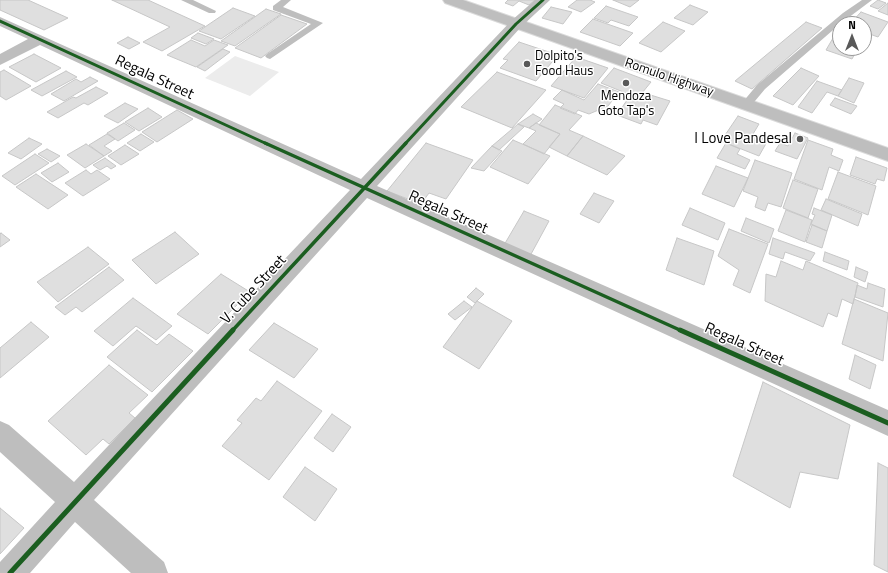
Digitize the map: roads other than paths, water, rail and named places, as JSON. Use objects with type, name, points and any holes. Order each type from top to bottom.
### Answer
[{"type":"main road","name":"V. Cube Street","points":[[10,573],[516,24],[543,0]]},
{"type":"main road","name":"Romulo Highway","points":[[456,1],[516,24],[888,155]]},
{"type":"main road","name":"Regala Street","points":[[0,21],[365,189],[888,423]]},
{"type":"main road","points":[[0,60],[40,39]]},
{"type":"main road","points":[[0,434],[153,573]]},
{"type":"lane","points":[[185,0],[212,11]]},
{"type":"lane","points":[[270,56],[318,23],[276,8],[287,0]]},
{"type":"lane","points":[[746,105],[768,82],[846,15],[868,0]]},
{"type":"place","name":"Dolpito's Food Haus","points":[[527,64]]},
{"type":"place","name":"Mendoza Goto Tap's","points":[[626,83]]},
{"type":"place","name":"I Love Pandesal","points":[[800,139]]}]
